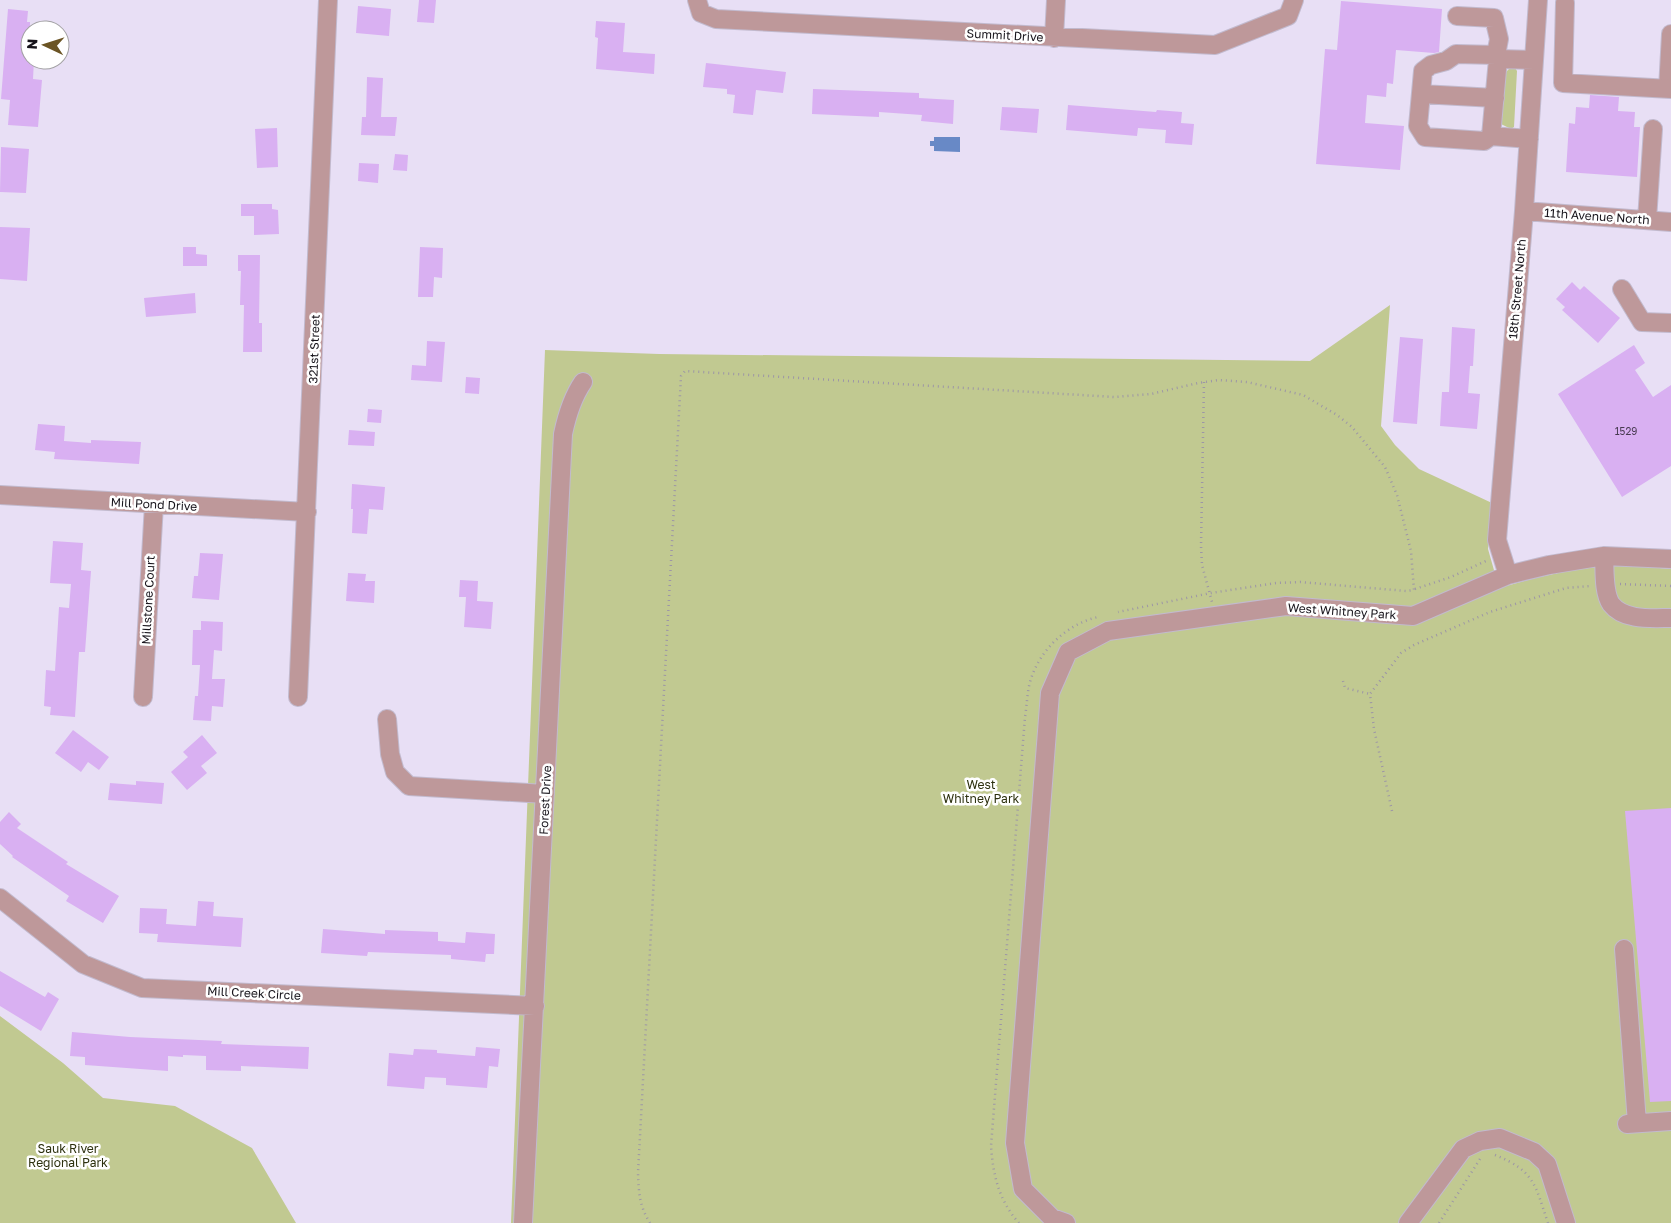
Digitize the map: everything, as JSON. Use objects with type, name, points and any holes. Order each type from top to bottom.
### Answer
[{"type":"street","name":"321st Street","points":[[298,697],[328,0]]},
{"type":"street","points":[[1054,38],[1056,0]]},
{"type":"street","name":"Summit Drive","points":[[699,6],[716,19],[1215,45],[1288,16],[1294,0]]},
{"type":"street","name":"18th Street North","points":[[1508,575],[1496,540],[1524,211],[1538,0]]},
{"type":"street","points":[[1565,3],[1563,83],[1669,89],[1671,34]]},
{"type":"street","points":[[1457,16],[1494,18],[1499,39],[1491,136]]},
{"type":"street","points":[[1528,139],[1491,136],[1484,141],[1425,137],[1418,126],[1423,71],[1431,65],[1456,54],[1534,60]]},
{"type":"street","points":[[1421,94],[1495,98]]},
{"type":"street","points":[[1647,220],[1653,129]]},
{"type":"street","name":"11th Avenue North","points":[[1524,211],[1671,222]]},
{"type":"street","points":[[1622,289],[1642,322],[1671,323]]},
{"type":"street","name":"Forest Drive","points":[[523,1223],[563,434],[567,414],[583,382]]},
{"type":"street","name":"Mill Pond Drive","points":[[0,495],[307,512]]},
{"type":"street","name":"Millstone Court","points":[[143,696],[154,504]]},
{"type":"street","points":[[1604,556],[1606,584],[1611,604],[1632,617],[1671,618]]},
{"type":"street","name":"West Whitney Park","points":[[1066,1223],[1052,1218],[1023,1189],[1015,1143],[1050,693],[1068,652],[1108,631],[1286,606],[1413,616],[1508,575],[1549,565],[1604,556],[1671,558]]},
{"type":"street","points":[[387,719],[390,754],[395,772],[409,786],[545,794]]},
{"type":"street","name":"Mill Creek Circle","points":[[0,898],[83,964],[142,988],[535,1006]]},
{"type":"street","points":[[1624,949],[1632,1123],[1671,1121]]},
{"type":"street","points":[[1408,1223],[1463,1149],[1480,1141],[1500,1138],[1534,1152],[1547,1164],[1566,1223]]},
{"type":"path","points":[[650,1223],[642,1210],[639,1198],[638,1172],[681,376],[685,371],[1114,397],[1151,394],[1219,380],[1247,382],[1304,395],[1337,415],[1352,428],[1385,467],[1396,495],[1411,552],[1414,590]]},
{"type":"path","points":[[1204,382],[1201,546],[1202,565],[1213,606]]},
{"type":"path","points":[[1112,614],[1276,582],[1300,582],[1396,591],[1414,590],[1451,577],[1490,559]]},
{"type":"path","points":[[1392,811],[1374,729],[1370,694],[1401,653],[1414,645],[1490,612],[1566,588],[1606,584],[1671,586]]},
{"type":"path","points":[[1019,1223],[1000,1194],[992,1167],[991,1146],[1025,717],[1030,681],[1044,652],[1066,631],[1084,620],[1102,616]]},
{"type":"path","points":[[1343,681],[1345,688],[1370,694]]},
{"type":"path","points":[[1488,1152],[1512,1162],[1528,1173],[1537,1190],[1548,1223]]},
{"type":"path","points":[[1439,1223],[1481,1158]]},
{"type":"green space","points":[[1515,68],[1517,71],[1514,127],[1511,129],[1501,124],[1505,73],[1509,69]]},
{"type":"green space","name":"West Whitney Park","points":[[1390,305],[1381,426],[1395,445],[1419,469],[1492,503],[1488,549],[1499,588],[1593,567],[1636,565],[1671,569],[1671,1223],[511,1223],[545,350],[659,354],[1310,361]]},
{"type":"green space","name":"Sauk River Regional Park","points":[[0,1016],[63,1063],[103,1098],[175,1106],[252,1148],[296,1223],[0,1223]]},
{"type":"water","points":[[934,137],[960,137],[960,152],[934,151],[934,146],[930,146],[930,141],[934,141]]},
{"type":"building","points":[[419,0],[436,0],[434,23],[417,22]]},
{"type":"building","points":[[1341,1],[1442,9],[1439,52],[1396,50],[1393,84],[1387,83],[1386,97],[1367,95],[1365,123],[1404,126],[1400,170],[1316,164],[1325,49],[1337,50]]},
{"type":"building","points":[[358,6],[391,9],[389,36],[356,33]]},
{"type":"building","points":[[8,9],[28,11],[27,20],[20,20],[20,70],[33,70],[33,79],[42,80],[38,127],[8,125],[10,100],[1,99]]},
{"type":"building","points":[[596,21],[625,23],[623,52],[655,54],[654,74],[596,69],[598,38],[595,37]]},
{"type":"building","points":[[706,63],[786,72],[783,93],[756,90],[753,115],[733,113],[735,95],[727,94],[727,89],[703,87]]},
{"type":"building","points":[[367,77],[383,78],[381,117],[397,117],[395,136],[361,135],[362,117],[366,117]]},
{"type":"building","points":[[813,89],[919,93],[919,98],[954,100],[953,124],[921,121],[922,115],[879,112],[879,117],[812,114]]},
{"type":"building","points":[[1590,95],[1619,97],[1618,111],[1635,112],[1634,127],[1640,127],[1637,177],[1566,172],[1569,123],[1575,124],[1576,107],[1589,108]]},
{"type":"building","points":[[1068,105],[1156,112],[1157,110],[1182,112],[1181,123],[1194,124],[1192,145],[1165,143],[1166,130],[1138,128],[1137,136],[1066,130]]},
{"type":"building","points":[[1002,107],[1039,109],[1037,133],[1000,130]]},
{"type":"building","points":[[277,128],[278,167],[257,168],[255,129]]},
{"type":"building","points":[[1,147],[29,149],[26,193],[0,192]]},
{"type":"building","points":[[395,154],[408,155],[407,171],[393,170]]},
{"type":"building","points":[[359,163],[379,164],[378,183],[358,181]]},
{"type":"building","points":[[241,204],[272,204],[272,209],[278,210],[279,234],[254,235],[254,216],[241,216]]},
{"type":"building","points":[[0,227],[30,228],[27,281],[0,279]]},
{"type":"building","points":[[183,247],[196,247],[196,254],[207,255],[207,266],[183,266]]},
{"type":"building","points":[[420,247],[443,248],[442,278],[434,277],[433,297],[418,297]]},
{"type":"building","points":[[238,255],[260,255],[259,323],[262,323],[262,352],[243,352],[244,305],[240,305],[241,271],[238,271]]},
{"type":"building","points":[[1572,282],[1580,290],[1584,286],[1620,318],[1598,343],[1562,310],[1565,307],[1556,299]]},
{"type":"building","points":[[195,293],[196,313],[146,317],[144,298]]},
{"type":"building","points":[[1452,327],[1475,329],[1473,366],[1470,366],[1468,393],[1480,394],[1477,429],[1440,426],[1442,392],[1449,392]]},
{"type":"building","points":[[1400,337],[1423,339],[1417,424],[1393,422]]},
{"type":"building","points":[[427,341],[445,342],[442,382],[411,380],[412,365],[426,366]]},
{"type":"building","points":[[1634,345],[1645,363],[1635,370],[1653,397],[1671,385],[1671,466],[1622,497],[1558,394]]},
{"type":"building","points":[[466,377],[480,378],[479,394],[465,393]]},
{"type":"building","points":[[368,409],[382,410],[381,423],[367,422]]},
{"type":"building","points":[[38,424],[65,426],[64,441],[91,443],[91,440],[141,442],[139,464],[54,459],[55,452],[35,450]]},
{"type":"building","points":[[349,430],[375,432],[374,446],[348,445]]},
{"type":"building","points":[[352,484],[385,487],[383,510],[369,509],[367,534],[352,533]]},
{"type":"building","points":[[53,541],[83,543],[81,570],[91,571],[85,652],[79,652],[75,717],[50,715],[51,707],[44,706],[46,670],[55,671],[59,607],[69,608],[71,584],[50,583]]},
{"type":"building","points":[[200,553],[223,554],[219,600],[192,598],[194,576],[198,576]]},
{"type":"building","points":[[348,573],[366,574],[365,581],[375,581],[374,603],[346,601]]},
{"type":"building","points":[[460,580],[478,581],[477,601],[493,602],[491,629],[464,627],[466,597],[459,597]]},
{"type":"building","points":[[201,621],[223,622],[222,651],[214,650],[212,679],[225,679],[223,707],[212,706],[211,721],[193,720],[195,696],[198,696],[200,665],[192,665],[193,630],[201,630]]},
{"type":"building","points":[[73,730],[109,757],[99,770],[88,762],[81,772],[55,753]]},
{"type":"building","points":[[202,735],[217,753],[201,766],[207,773],[187,790],[171,772],[188,757],[183,752]]},
{"type":"building","points":[[136,781],[164,783],[162,804],[108,800],[110,783],[136,785]]},
{"type":"building","points":[[1671,808],[1671,1101],[1650,1102],[1625,811]]},
{"type":"building","points":[[9,812],[21,824],[17,828],[68,862],[66,864],[119,896],[103,923],[66,901],[69,896],[12,857],[0,844],[0,822]]},
{"type":"building","points":[[198,901],[214,902],[213,916],[243,918],[241,947],[157,942],[158,934],[139,933],[140,908],[167,909],[166,924],[196,926]]},
{"type":"building","points":[[323,929],[385,934],[385,930],[438,932],[438,941],[465,943],[466,932],[495,934],[494,954],[486,954],[485,962],[451,959],[451,955],[368,952],[367,956],[321,953]]},
{"type":"building","points":[[0,971],[45,997],[48,992],[59,999],[41,1031],[0,1006]]},
{"type":"building","points":[[72,1032],[130,1037],[222,1041],[221,1044],[309,1047],[308,1069],[241,1066],[241,1071],[206,1070],[206,1056],[183,1055],[183,1057],[168,1056],[168,1071],[85,1065],[85,1057],[70,1056]]},
{"type":"building","points":[[476,1047],[500,1049],[498,1067],[489,1066],[487,1088],[446,1085],[446,1078],[425,1077],[424,1089],[387,1086],[389,1053],[413,1055],[414,1049],[437,1050],[437,1053],[475,1056]]}]
